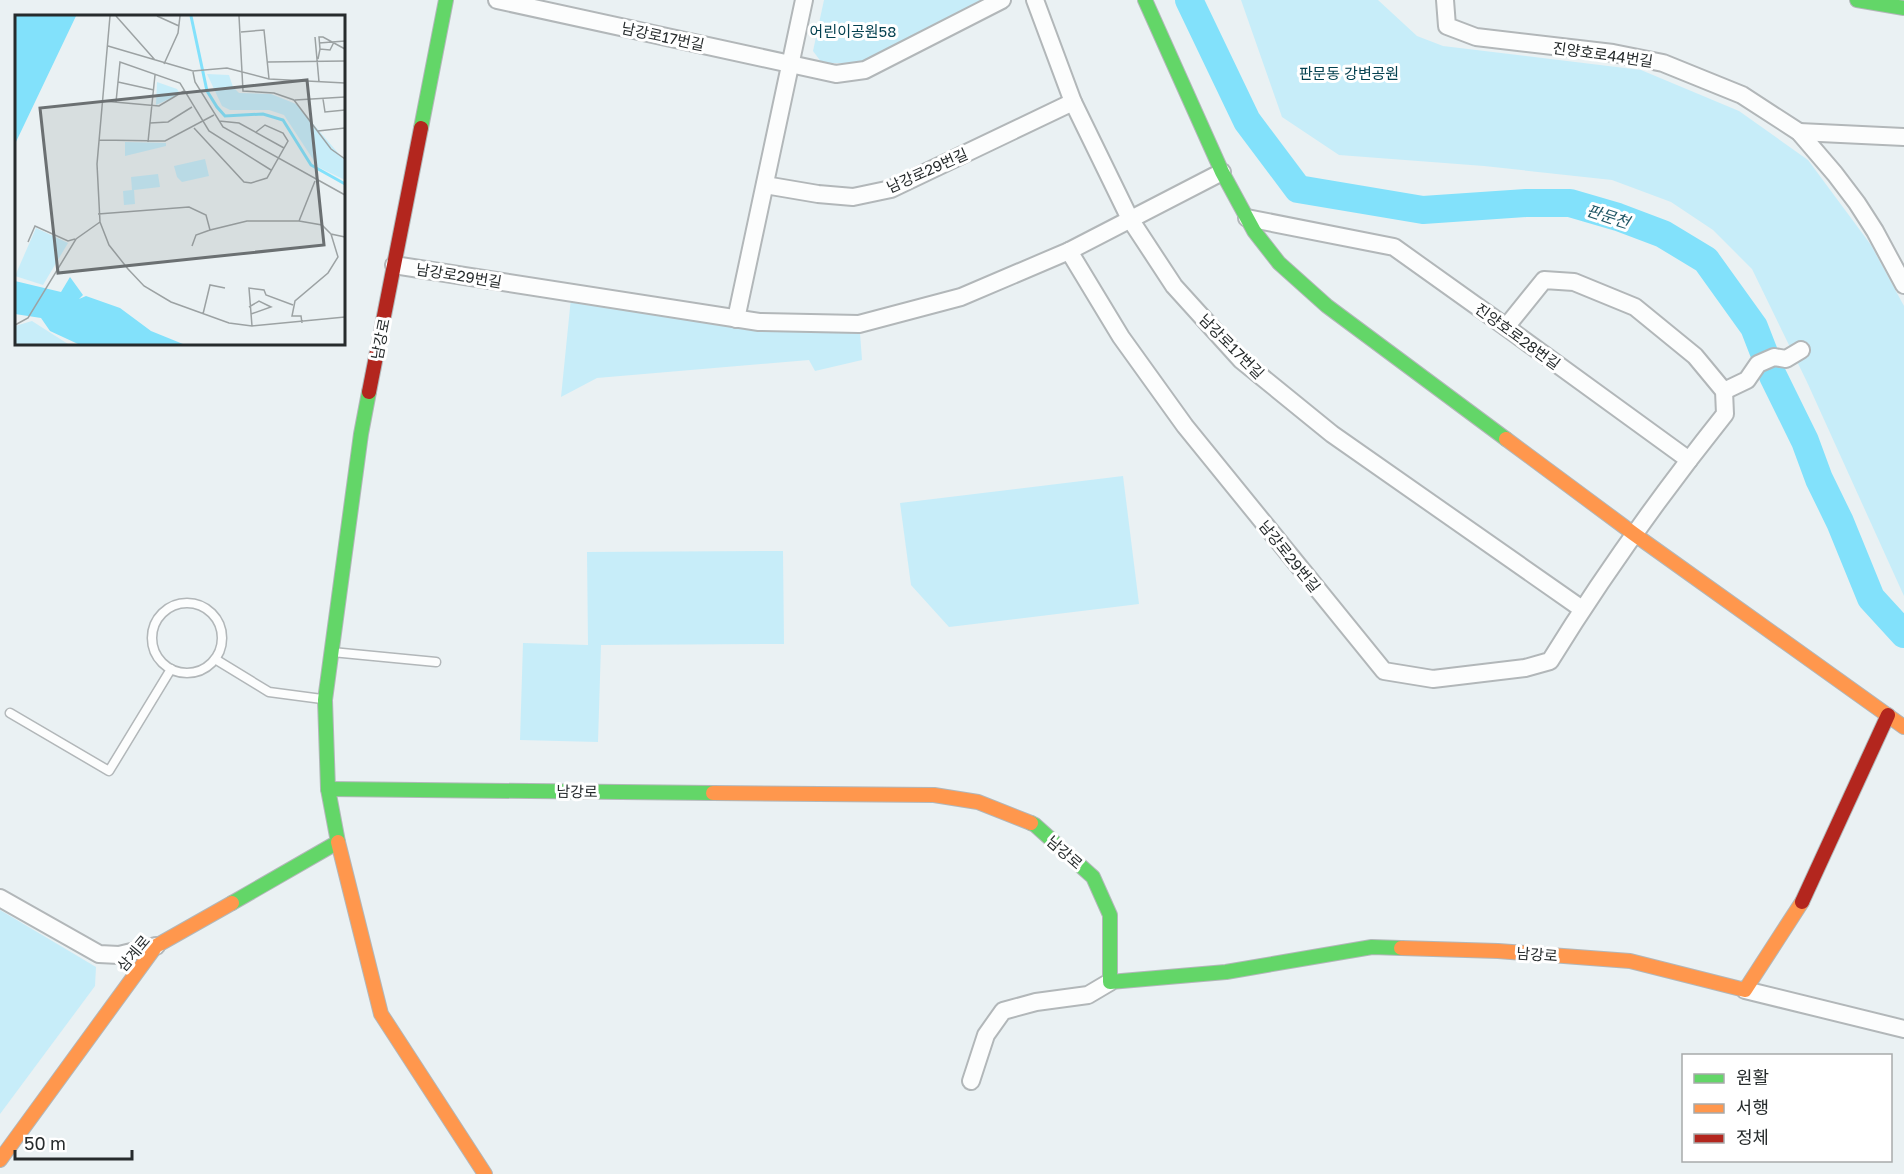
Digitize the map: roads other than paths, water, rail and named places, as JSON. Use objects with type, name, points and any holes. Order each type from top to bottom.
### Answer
[{"type":"street","name":"남강로","points":[[338,842],[328,789],[326,700],[332,652],[361,434],[446,0]]},
{"type":"street","name":"남강로17번길","points":[[497,0],[538,4],[836,74],[865,70],[1002,0]]},
{"type":"street","points":[[736,319],[804,0]]},
{"type":"street","name":"남강로17번길","points":[[1035,0],[1073,102],[1130,219],[1174,286],[1241,360],[1332,434],[1582,609]]},
{"type":"street","points":[[1145,0],[1222,172],[1254,231],[1279,263],[1327,306],[1634,534],[1904,727]]},
{"type":"street","name":"진양호로44번길","points":[[1445,0],[1447,26],[1476,38],[1613,53],[1664,63],[1742,95],[1799,132],[1857,203],[1904,285]]},
{"type":"street","points":[[1857,0],[1904,8]]},
{"type":"street","name":"남강로29번길","points":[[765,185],[853,197],[891,189],[1073,102]]},
{"type":"street","points":[[1799,132],[1904,136]]},
{"type":"street","name":"남강로29번길","points":[[394,265],[759,322],[859,324],[961,297],[1068,251],[1222,172]]},
{"type":"street","name":"진양호로28번길","points":[[1247,218],[1394,247],[1689,460]]},
{"type":"street","name":"남강로29번길","points":[[1068,251],[1121,337],[1185,426],[1384,670],[1433,679],[1525,668],[1550,661],[1582,609],[1634,534]]},
{"type":"street","points":[[1506,327],[1544,280],[1574,282],[1635,307],[1695,356],[1724,391],[1725,414],[1634,534]]},
{"type":"street","points":[[1724,391],[1747,380],[1758,364],[1774,357],[1786,359],[1801,350]]},
{"type":"street","points":[[1745,990],[1799,908],[1888,715]]},
{"type":"street","name":"남강로","points":[[328,789],[934,795],[978,802],[1035,825],[1093,876],[1110,915],[1110,982],[1226,972],[1372,947],[1498,951],[1630,961],[1904,1029]]},
{"type":"street","points":[[338,842],[381,1014],[485,1174]]},
{"type":"street","name":"삼계로","points":[[0,1160],[156,946],[338,842]]},
{"type":"street","points":[[0,898],[99,954],[119,955],[156,946]]},
{"type":"street","points":[[971,1082],[986,1035],[1003,1011],[1036,1002],[1088,994],[1110,982]]},
{"type":"lane","points":[[191,603],[203,607],[212,613],[222,632],[222,643],[215,659],[203,669],[193,672],[171,669],[161,661],[155,651],[154,628],[168,609],[179,604],[191,603]]},
{"type":"lane","points":[[332,652],[436,662]]},
{"type":"lane","points":[[215,659],[269,692],[326,700]]},
{"type":"lane","points":[[10,713],[109,771],[171,669]]},
{"type":"waterway","name":"판문천","points":[[1189,0],[1247,121],[1298,189],[1423,210],[1526,203],[1570,203],[1618,217],[1663,234],[1706,260],[1754,327],[1773,376],[1805,441],[1819,479],[1840,522],[1871,598],[1904,634]]},
{"type":"park label","name":"어린이공원58","points":[[853,31]]},
{"type":"park label","name":"판문동 강변공원","points":[[1349,73]]}]
